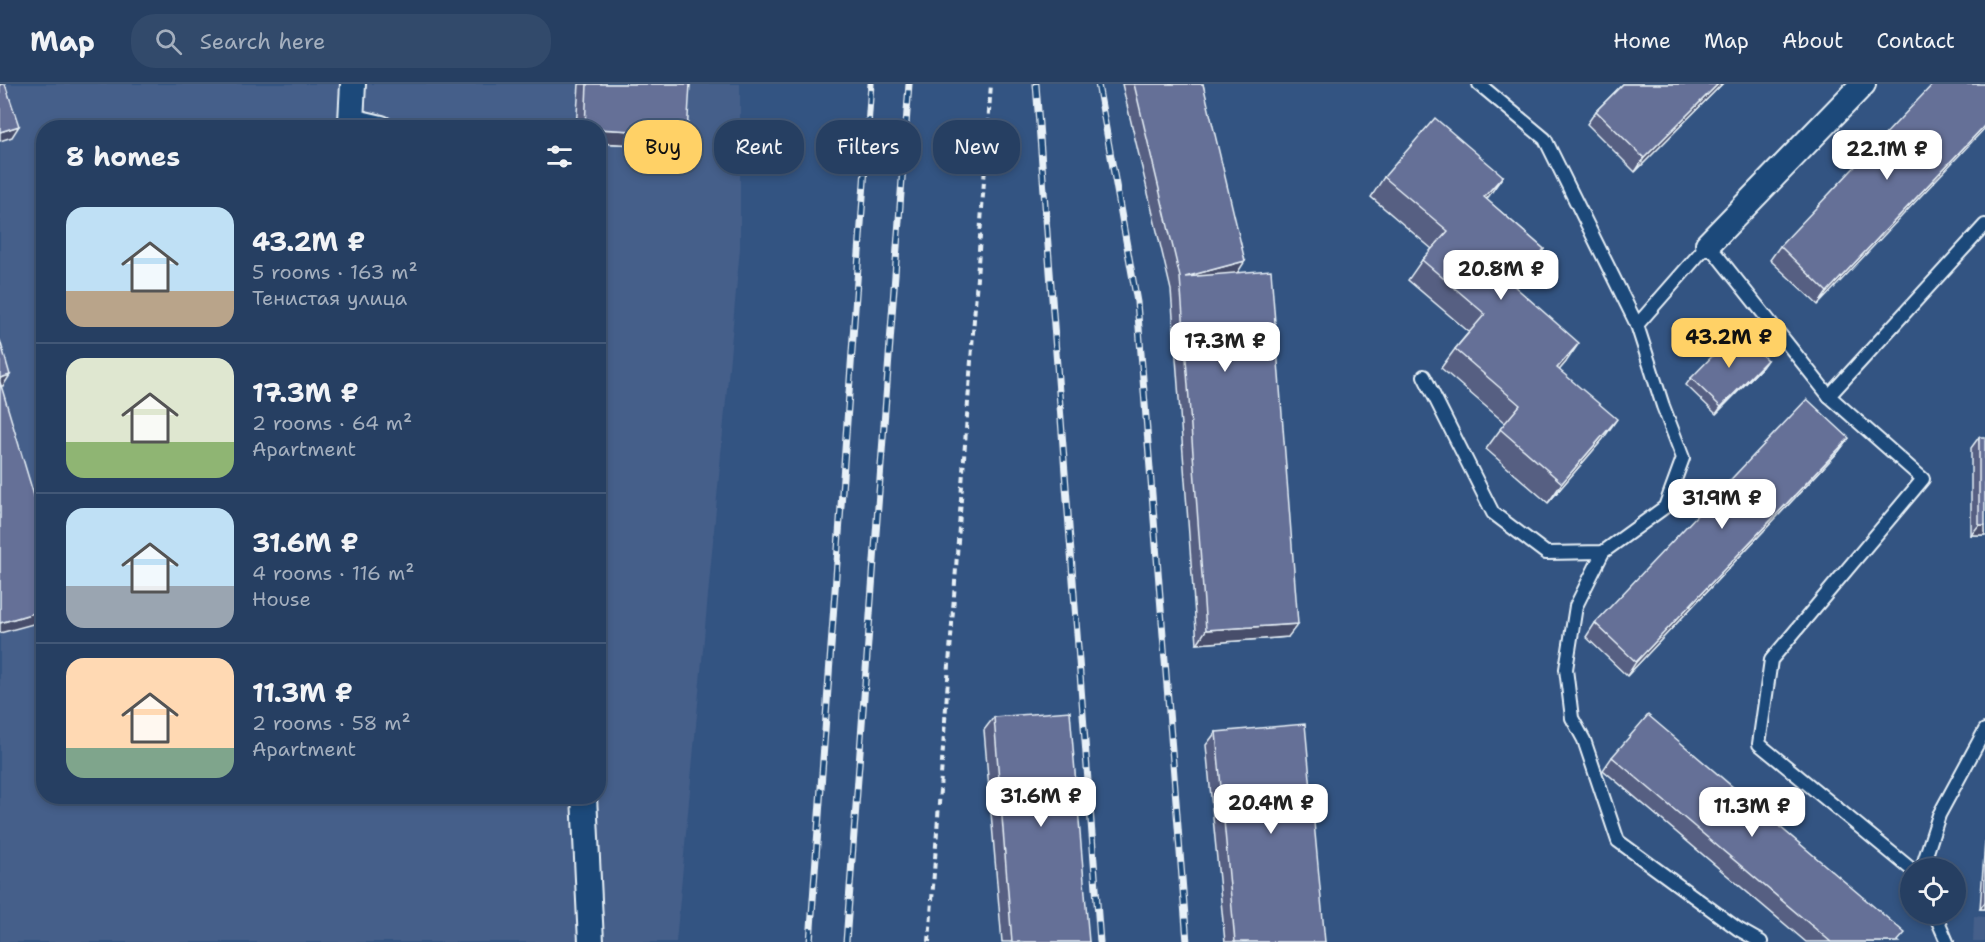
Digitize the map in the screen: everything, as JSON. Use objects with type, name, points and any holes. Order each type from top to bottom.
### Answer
[{"type":"street","points":[[351,120],[353,84]]},
{"type":"street","points":[[1708,244],[1863,84]]},
{"type":"street","points":[[584,804],[591,942]]},
{"type":"lane","points":[[1479,84],[1545,139],[1637,325],[1663,406],[1683,458],[1665,507],[1603,552],[1576,606],[1566,669],[1572,718],[1584,740],[1618,841],[1738,929],[1761,942]]},
{"type":"lane","points":[[1829,396],[1985,225]]},
{"type":"lane","points":[[1637,325],[1708,244],[1829,396],[1923,479],[1771,660],[1759,744],[1900,860]]},
{"type":"lane","points":[[1424,376],[1493,513],[1546,553],[1603,552]]},
{"type":"lane","points":[[1925,858],[1939,815],[1985,730]]},
{"type":"lane","points":[[1939,924],[1947,942]]},
{"type":"path","points":[[929,942],[991,84]]},
{"type":"shaded area","points":[[0,84],[740,84],[740,120],[714,120],[714,174],[740,174],[740,248],[676,942],[0,942]]},
{"type":"shaded area","points":[[1974,916],[1985,917],[1985,942],[1973,942]]},
{"type":"building","points":[[0,84],[5,84],[19,126],[0,132]]},
{"type":"building","points":[[587,84],[690,84],[688,120],[624,120],[624,130],[606,129],[606,120],[585,120]]},
{"type":"building","points":[[1134,84],[1203,84],[1245,261],[1185,277],[1271,270],[1298,624],[1206,630],[1180,277]]},
{"type":"building","points":[[1623,84],[1718,84],[1644,158],[1596,111]]},
{"type":"building","points":[[1933,84],[1985,84],[1985,125],[1827,292],[1780,246]]},
{"type":"building","points":[[1435,118],[1503,176],[1484,197],[1544,249],[1513,285],[1579,343],[1557,368],[1617,419],[1562,483],[1500,429],[1520,405],[1455,349],[1485,314],[1422,260],[1448,231],[1384,177]]},
{"type":"building","points":[[1737,331],[1767,360],[1721,407],[1691,378]]},
{"type":"building","points":[[0,340],[10,375],[0,378]]},
{"type":"building","points":[[0,382],[36,502],[36,612],[0,623]]},
{"type":"building","points":[[1807,399],[1849,438],[1636,662],[1595,623]]},
{"type":"building","points":[[1979,437],[1985,437],[1985,525],[1979,525]]},
{"type":"building","points":[[1070,711],[1089,942],[1012,942],[994,717]]},
{"type":"building","points":[[1648,715],[1905,933],[1897,942],[1831,942],[1612,757]]},
{"type":"building","points":[[1305,724],[1325,942],[1235,942],[1216,732]]},
{"type":"railway","points":[[810,942],[871,84]]},
{"type":"railway","points":[[846,942],[909,84]]},
{"type":"railway","points":[[1036,84],[1100,942]]},
{"type":"railway","points":[[1098,84],[1137,302],[1187,942]]}]
